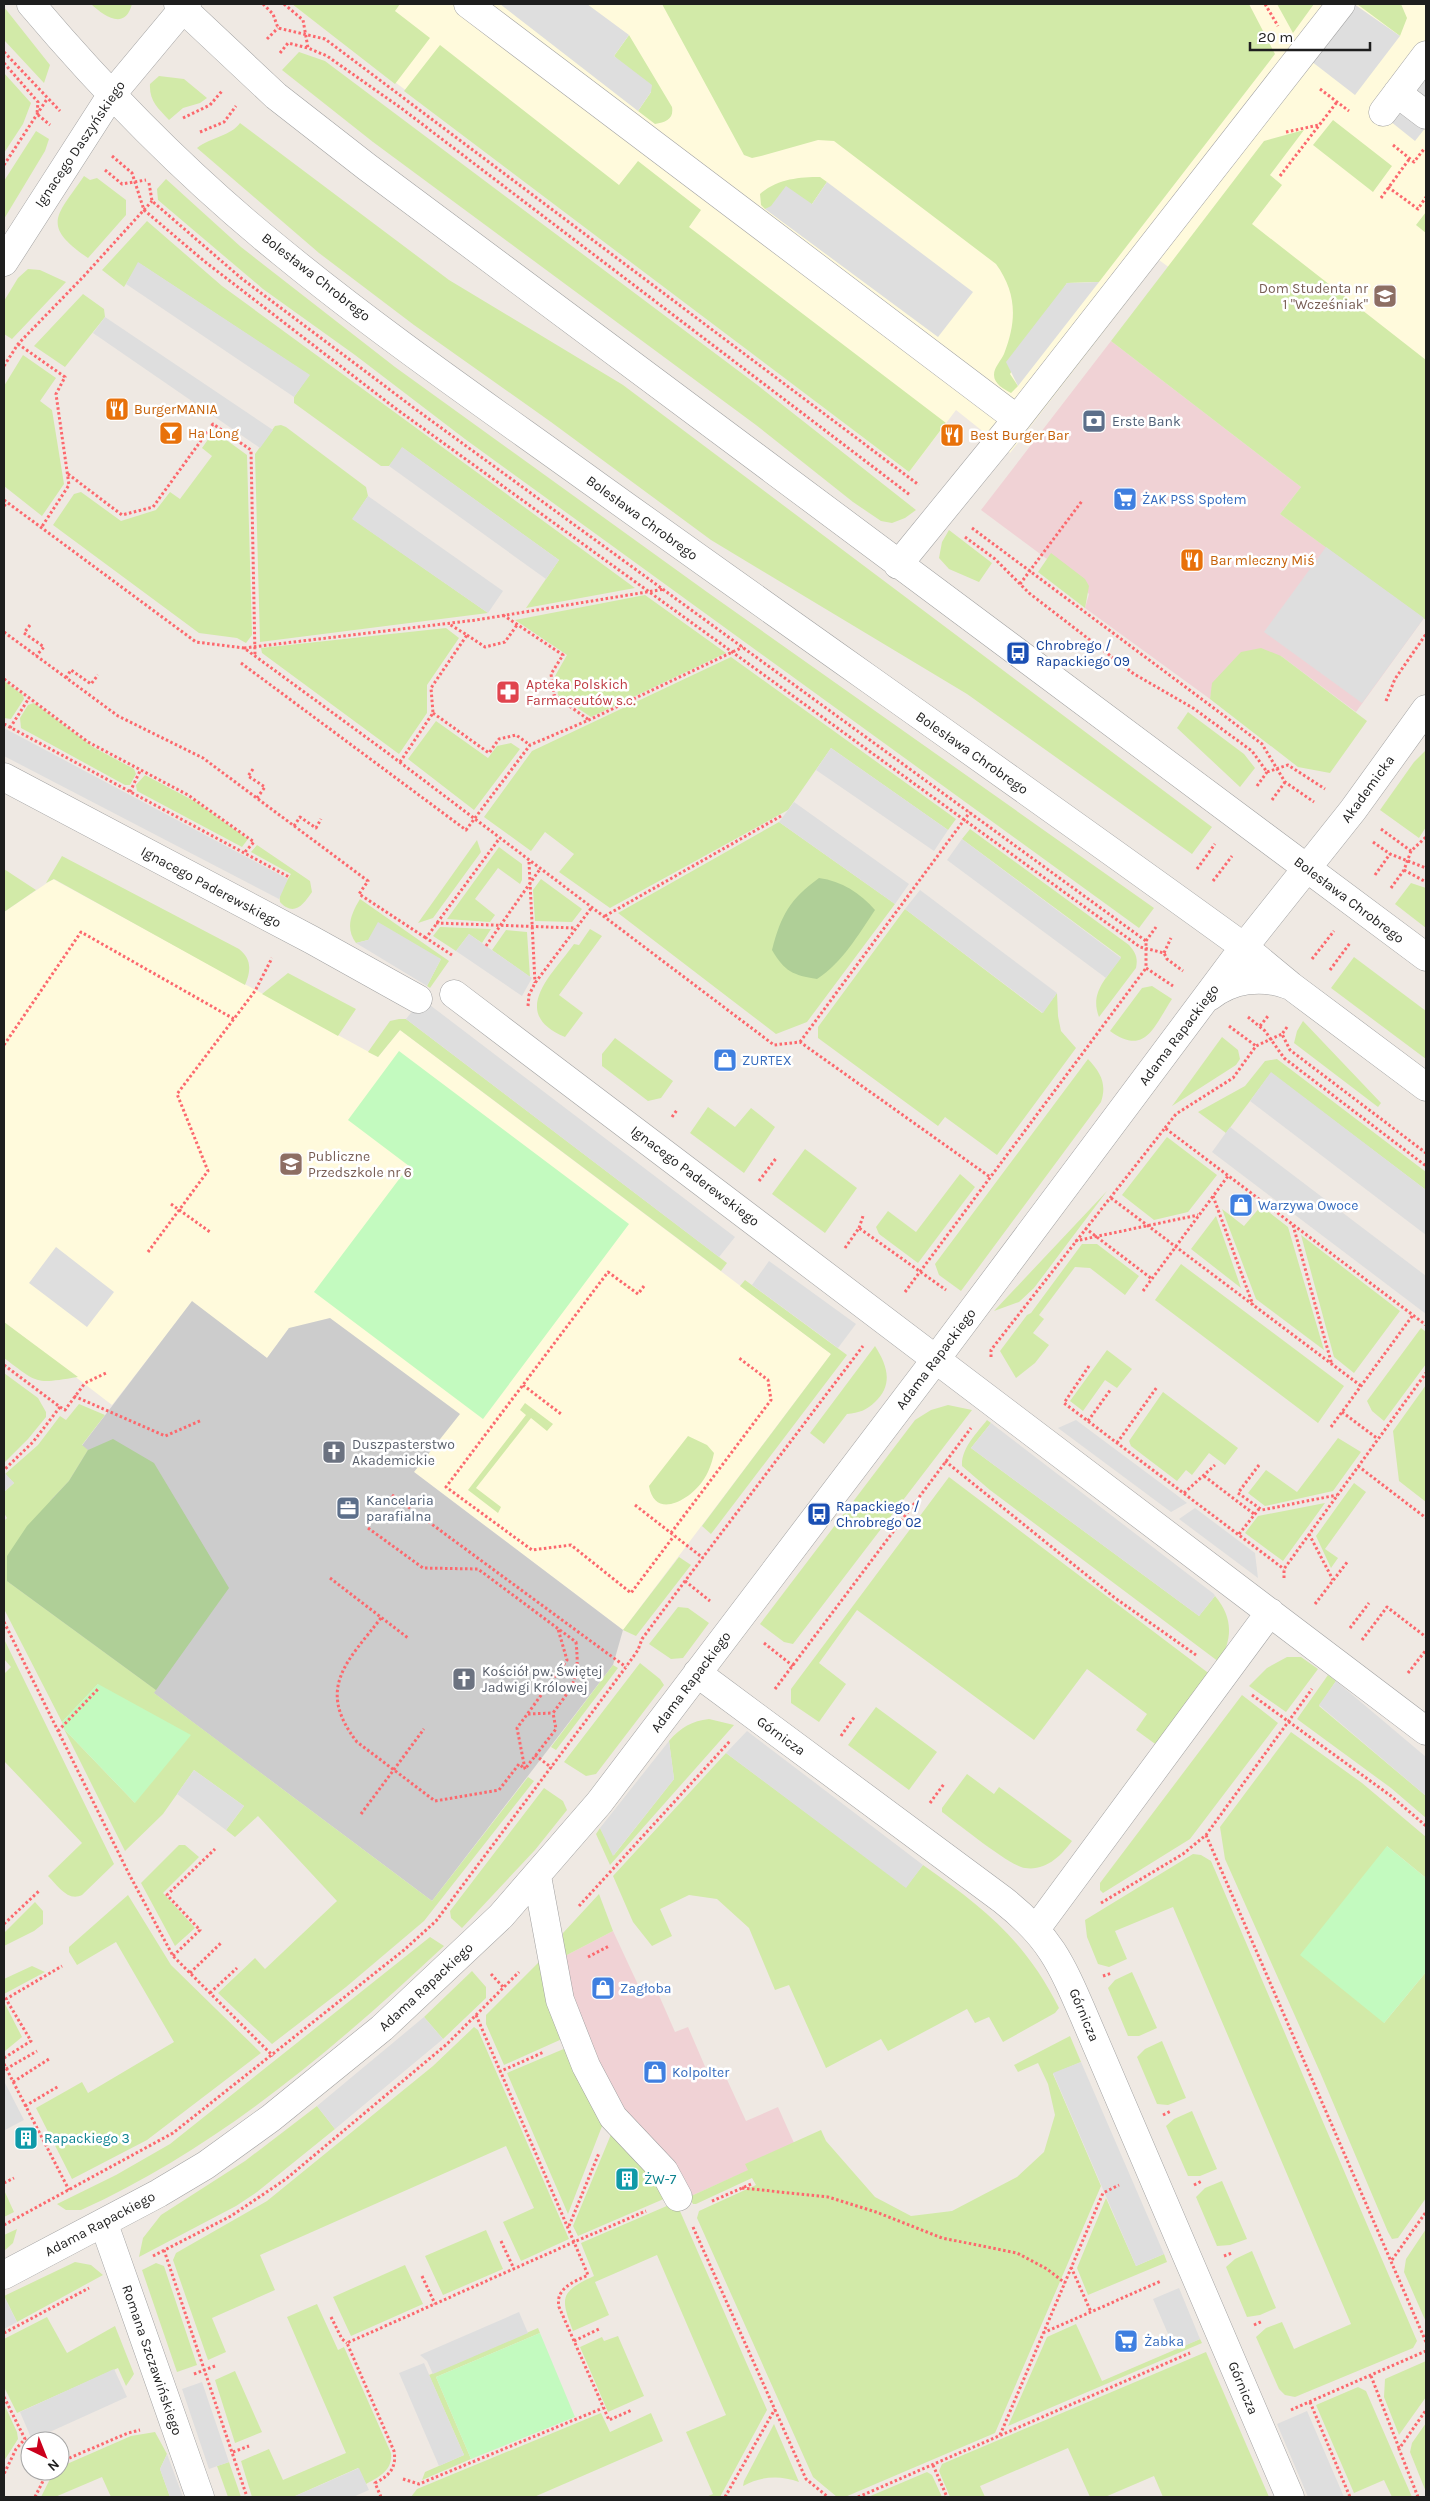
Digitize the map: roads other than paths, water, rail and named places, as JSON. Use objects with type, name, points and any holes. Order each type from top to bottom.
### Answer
[{"type":"street","name":"Bolesława Chrobrego","points":[[31,4],[112,94],[166,148],[235,213],[284,255],[362,314],[827,650],[1184,904],[1426,1087]]},
{"type":"street","points":[[468,4],[1017,420]]},
{"type":"street","points":[[898,565],[1017,420],[1341,4]]},
{"type":"street","name":"Bolesława Chrobrego","points":[[182,5],[251,72],[360,161],[1426,958]]},
{"type":"street","name":"Ignacego Daszyńskiego","points":[[4,262],[112,94],[182,5]]},
{"type":"street","points":[[1426,55],[1390,102],[1426,115]]},
{"type":"street","name":"Akademicka","points":[[1244,948],[1308,869],[1426,709]]},
{"type":"street","name":"Ignacego Paderewskiego","points":[[4,777],[312,940],[418,999]]},
{"type":"street","name":"Adama Rapackiego","points":[[4,2275],[104,2224],[206,2165],[272,2118],[382,2028],[501,1916],[599,1803],[936,1359],[1244,948]]},
{"type":"street","name":"Bolesława Chrobrego","points":[[1209,996],[1235,984],[1265,978],[1291,986]]},
{"type":"street","name":"Ignacego Paderewskiego","points":[[454,994],[1426,1731]]},
{"type":"street","points":[[1036,1929],[1270,1612]]},
{"type":"street","name":"Górnicza","points":[[697,1673],[1004,1900],[1036,1929],[1049,1944],[1062,1965],[1290,2497]]},
{"type":"street","points":[[537,1876],[560,2000],[574,2039],[601,2098],[613,2117],[664,2170],[682,2205]]},
{"type":"street","name":"Romana Szczawińskiego","points":[[104,2224],[200,2497]]},
{"type":"place","name":"Dom Studenta nr 1 \"Wcześniak\"","points":[[1385,296]]},
{"type":"place","name":"BurgerMANIA","points":[[117,409]]},
{"type":"place","name":"Erste Bank","points":[[1094,421]]},
{"type":"place","name":"Ha Long","points":[[171,433]]},
{"type":"place","name":"Best Burger Bar","points":[[952,435]]},
{"type":"place","name":"ŻAK PSS Społem","points":[[1125,499]]},
{"type":"place","name":"Bar mleczny Miś","points":[[1192,560]]},
{"type":"place","name":"Chrobrego / Rapackiego 09","points":[[1018,653]]},
{"type":"place","name":"Apteka Polskich Farmaceutów s.c.","points":[[508,692]]},
{"type":"place","name":"ZURTEX","points":[[725,1060]]},
{"type":"place","name":"Publiczne Przedszkole nr 6","points":[[291,1164]]},
{"type":"place","name":"Warzywa Owoce","points":[[1241,1205]]},
{"type":"place","name":"Duszpasterstwo Akademickie","points":[[334,1452]]},
{"type":"place","name":"Kancelaria parafialna","points":[[348,1508]]},
{"type":"place","name":"Rapackiego / Chrobrego 02","points":[[819,1514]]},
{"type":"place","name":"Kościół pw. Świętej Jadwigi Królowej","points":[[464,1679]]},
{"type":"place","name":"Zagłoba","points":[[603,1988]]},
{"type":"place","name":"Kolpolter","points":[[655,2072]]},
{"type":"place","name":"Rapackiego 3","points":[[26,2138]]},
{"type":"place","name":"ŻW-7","points":[[627,2179]]},
{"type":"place","name":"Żabka","points":[[1126,2341]]}]
